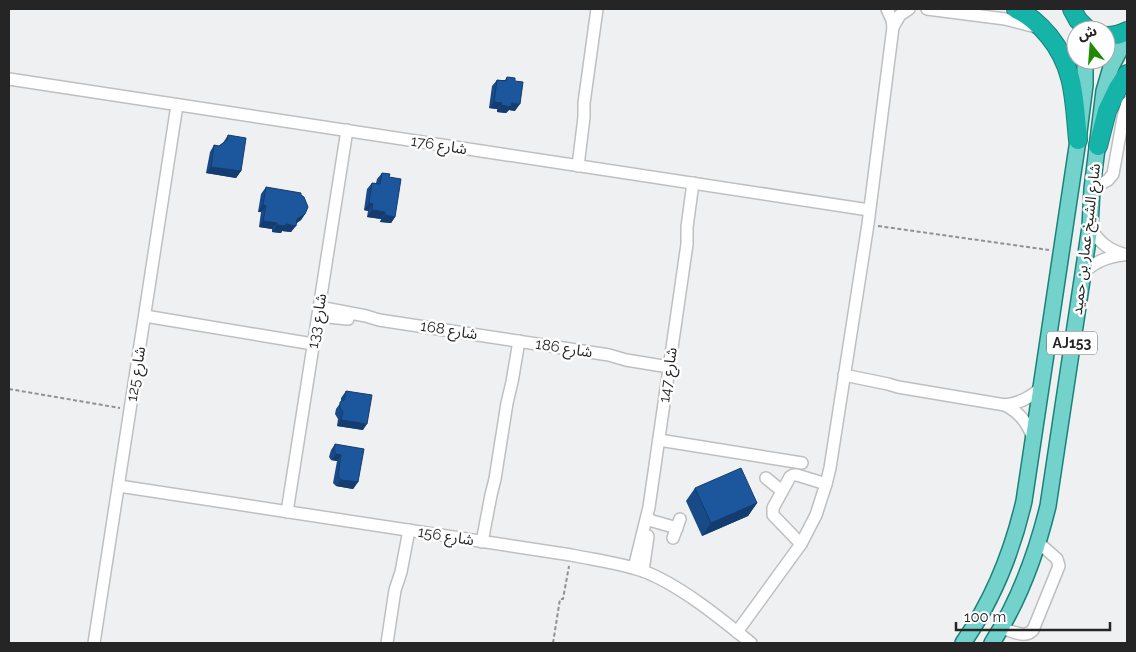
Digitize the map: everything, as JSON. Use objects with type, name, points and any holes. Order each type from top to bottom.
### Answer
[{"type":"highway","points":[[1016,9],[1044,29],[1062,55],[1071,78],[1078,140]]},
{"type":"highway","points":[[1060,9],[1077,20]]},
{"type":"highway","points":[[1098,146],[1107,111],[1127,74]]},
{"type":"main road","name":"شارع الشيخ عمار بن حميد","points":[[999,638],[1023,586],[1039,543],[1048,506],[1090,227],[1092,189],[1104,90],[1117,54],[1127,36]]},
{"type":"main road","name":"شارع الشيخ عمار بن حميد","points":[[963,643],[987,604],[1006,564],[1024,501],[1078,140],[1085,70]]},
{"type":"street","points":[[574,165],[584,117],[584,103],[597,9]]},
{"type":"street","points":[[737,632],[801,544],[816,515],[826,484],[868,224],[892,27],[892,20],[887,9]]},
{"type":"street","points":[[892,27],[900,14],[909,9]]},
{"type":"street","points":[[927,9],[1005,19],[1044,29]]},
{"type":"street","name":"شارع 176","points":[[9,79],[869,210]]},
{"type":"street","points":[[1092,189],[1108,180],[1113,174],[1127,103]]},
{"type":"street","name":"شارع 125","points":[[94,643],[177,105]]},
{"type":"street","name":"شارع 133","points":[[287,512],[347,130]]},
{"type":"street","name":"شارع 147","points":[[638,570],[649,507],[687,244],[692,228],[696,184]]},
{"type":"street","points":[[1090,227],[1106,247],[1126,255]]},
{"type":"street","points":[[1083,273],[1104,258],[1126,255]]},
{"type":"street","name":"شارع 168","points":[[318,311],[366,316],[379,320],[515,340]]},
{"type":"street","points":[[145,316],[313,344]]},
{"type":"street","points":[[486,542],[496,497],[495,479],[506,402],[512,382],[515,340]]},
{"type":"street","name":"شارع 186","points":[[515,340],[610,354],[626,360],[670,363]]},
{"type":"street","points":[[844,380],[888,384],[1005,405],[1014,404],[1029,398],[1041,387]]},
{"type":"street","points":[[1005,405],[1020,416],[1033,439]]},
{"type":"street","points":[[659,440],[802,463]]},
{"type":"street","points":[[801,544],[775,518],[772,513],[773,508],[790,477],[795,474],[826,484]]},
{"type":"street","points":[[766,478],[782,491]]},
{"type":"street","name":"شارع 156","points":[[118,486],[571,555],[638,570],[667,583],[688,596],[751,643]]},
{"type":"street","name":"شارع 147","points":[[638,570],[647,543],[649,507]]},
{"type":"street","points":[[649,520],[677,528]]},
{"type":"street","points":[[387,643],[395,590],[401,572],[406,530]]},
{"type":"street","points":[[999,638],[1029,634],[1033,630],[1059,566],[1057,559],[1039,543]]},
{"type":"path","points":[[868,224],[1061,251]]},
{"type":"path","points":[[9,390],[130,410]]},
{"type":"path","points":[[553,643],[560,598],[563,599],[571,555]]},
{"type":"building","points":[[507,77],[523,82],[520,104],[512,103],[511,107],[494,102],[497,80],[506,81]]},
{"type":"building","points":[[228,135],[246,138],[241,171],[211,167],[214,145],[219,146],[227,140]]},
{"type":"building","points":[[382,173],[390,174],[389,177],[401,179],[395,217],[385,215],[385,212],[372,210],[373,204],[369,203],[372,183],[380,184]]},
{"type":"building","points":[[266,187],[301,193],[308,207],[305,214],[297,219],[296,226],[277,225],[277,223],[263,221],[266,206],[263,205]]},
{"type":"building","points":[[346,391],[372,395],[367,424],[341,420],[343,412],[340,408],[340,402],[344,400]]},
{"type":"building","points":[[335,444],[364,449],[358,482],[341,480],[338,476],[341,455],[336,454],[334,450]]},
{"type":"building","points":[[741,468],[757,503],[711,523],[695,488]]}]
